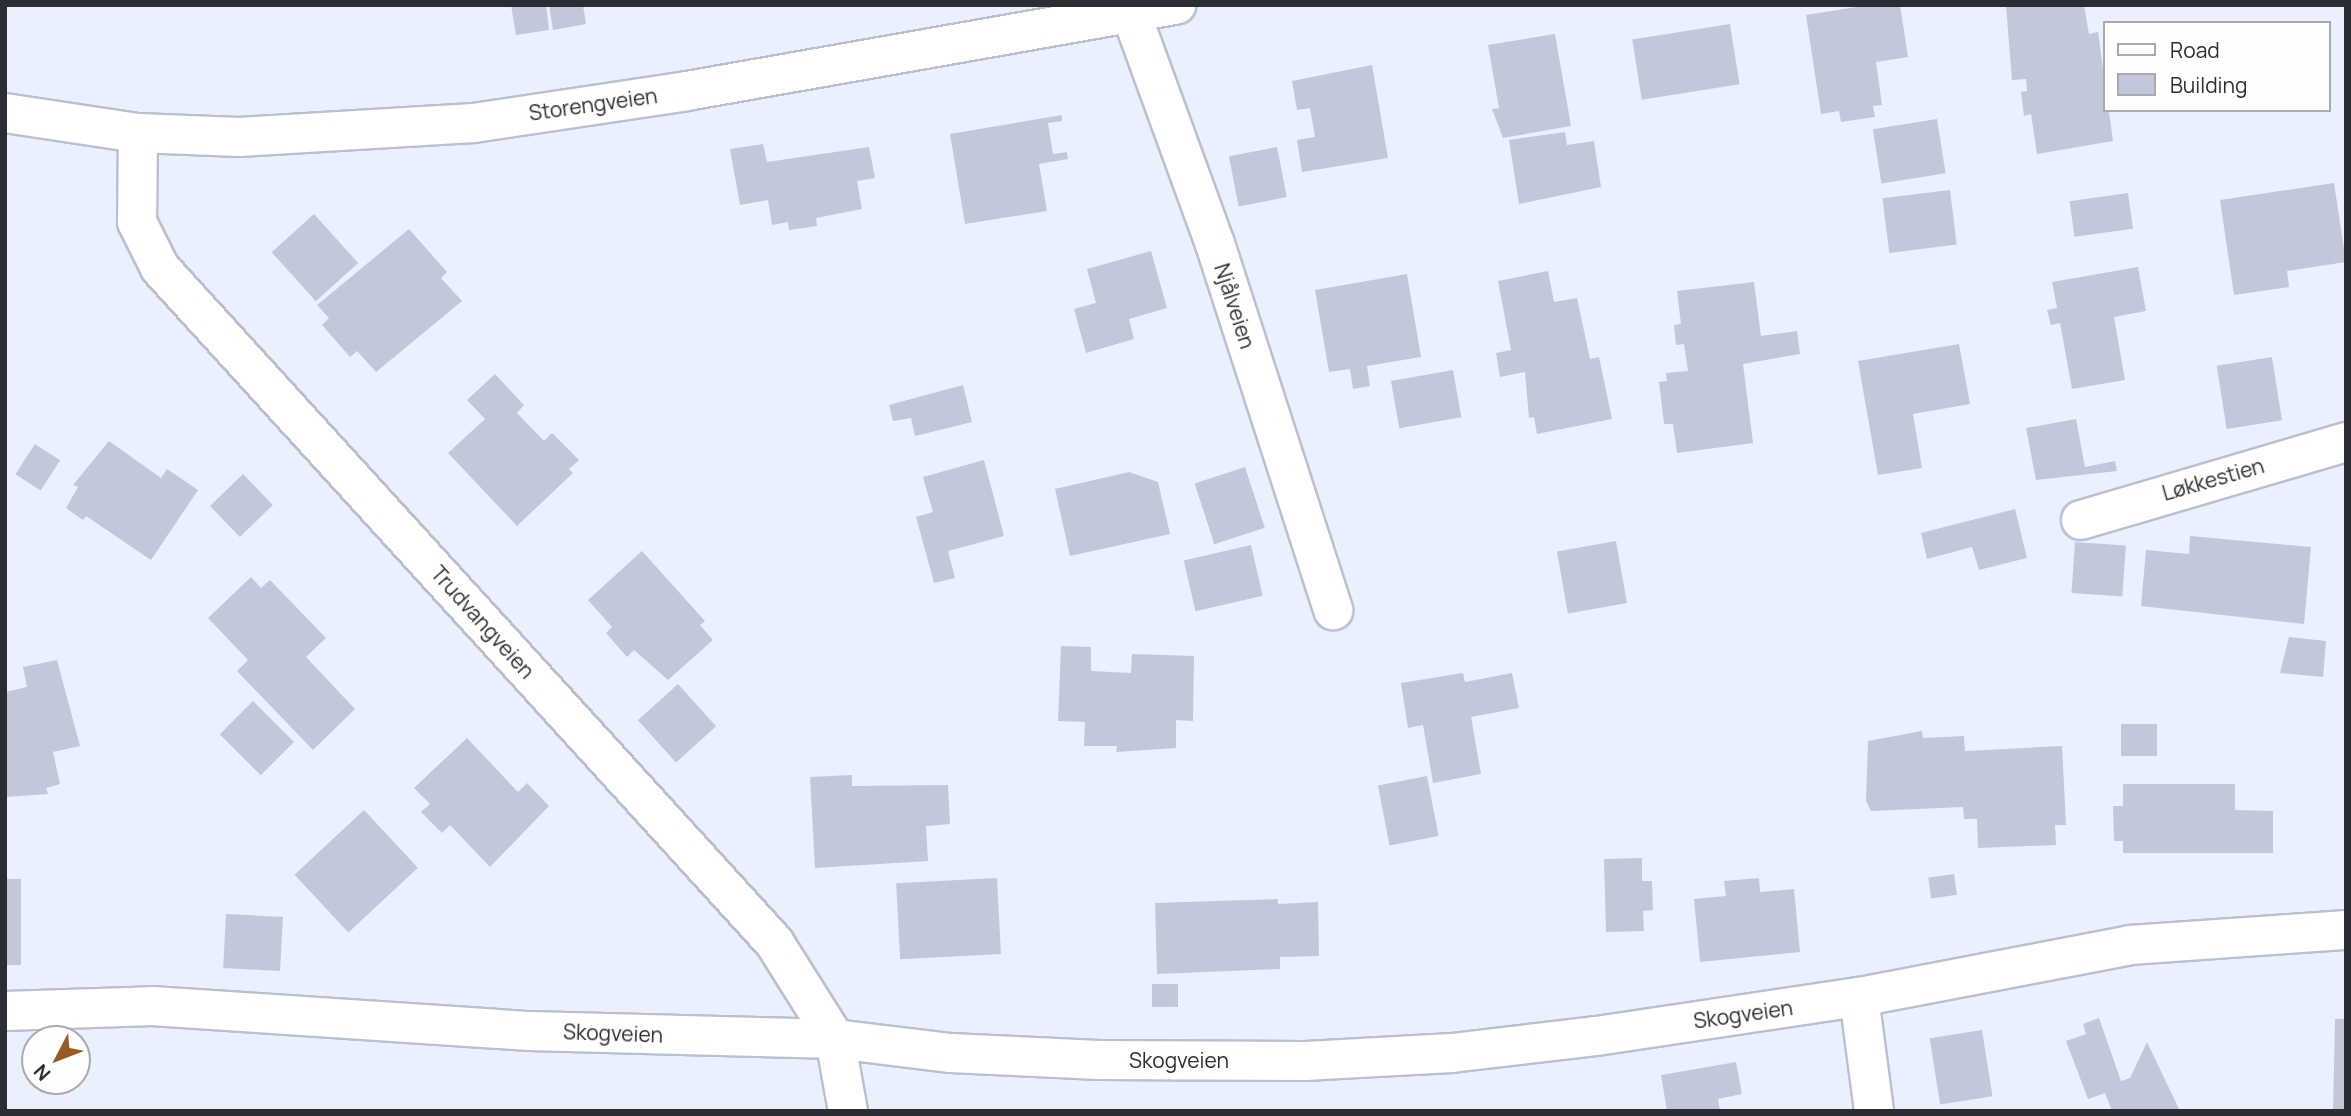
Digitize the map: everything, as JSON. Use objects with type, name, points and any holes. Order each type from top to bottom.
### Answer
[{"type":"street","name":"Storengveien","points":[[5,113],[138,132],[267,136],[474,122],[1129,9],[1176,5]]},
{"type":"street","name":"Njålveien","points":[[1129,9],[1215,244],[1333,610]]},
{"type":"street","name":"Trudvangveien","points":[[138,132],[137,222],[160,268],[774,942],[835,1039],[848,1111]]},
{"type":"street","name":"Løkkestien","points":[[2081,520],[2346,442]]},
{"type":"street","name":"Skogveien","points":[[5,1011],[152,1006],[530,1031],[835,1039],[951,1053],[1085,1059],[1318,1060],[1452,1053],[1860,997],[2131,945],[2346,930]]},
{"type":"street","points":[[1860,997],[1874,1111]]},
{"type":"building","points":[[511,5],[546,5],[549,30],[516,35]]},
{"type":"building","points":[[549,5],[583,5],[586,24],[553,30]]},
{"type":"building","points":[[1869,5],[1900,5],[1908,57],[1876,62],[1882,105],[1873,106],[1875,117],[1841,122],[1839,111],[1821,114],[1806,15]]},
{"type":"building","points":[[2084,5],[2089,34],[2098,32],[2102,61],[2102,112],[2109,112],[2113,141],[2037,154],[2031,114],[2024,116],[2021,92],[2027,91],[2026,79],[2012,80],[2006,6]]},
{"type":"building","points":[[1730,24],[1740,84],[1642,100],[1632,39]]},
{"type":"building","points":[[1555,34],[1571,126],[1503,138],[1492,109],[1499,108],[1488,45]]},
{"type":"building","points":[[1372,65],[1388,158],[1302,172],[1297,140],[1315,137],[1310,108],[1297,110],[1292,81]]},
{"type":"building","points":[[1062,115],[1062,121],[1048,123],[1053,154],[1067,152],[1068,159],[1039,164],[1047,211],[965,224],[950,134]]},
{"type":"building","points":[[1937,119],[1946,173],[1881,183],[1873,129]]},
{"type":"building","points":[[1565,132],[1567,145],[1594,141],[1601,187],[1519,204],[1509,140]]},
{"type":"building","points":[[763,144],[767,162],[869,147],[875,178],[857,181],[862,209],[816,218],[817,226],[789,230],[788,222],[772,225],[768,200],[740,205],[730,149]]},
{"type":"building","points":[[1277,147],[1287,197],[1239,206],[1229,156]]},
{"type":"building","points":[[2334,183],[2346,262],[2287,271],[2289,287],[2234,295],[2220,200]]},
{"type":"building","points":[[1950,190],[1957,245],[1889,253],[1883,198]]},
{"type":"building","points":[[2128,193],[2133,229],[2075,237],[2070,201]]},
{"type":"building","points":[[314,214],[358,263],[316,301],[272,252]]},
{"type":"building","points":[[409,229],[447,272],[441,278],[462,301],[376,372],[357,351],[350,357],[322,325],[329,318],[317,305]]},
{"type":"building","points":[[1151,251],[1167,308],[1129,319],[1134,339],[1086,353],[1074,309],[1096,303],[1087,269]]},
{"type":"building","points":[[2138,267],[2146,311],[2114,317],[2125,380],[2072,389],[2060,323],[2051,325],[2047,310],[2057,308],[2052,282]]},
{"type":"building","points":[[1548,271],[1554,302],[1577,298],[1590,359],[1599,357],[1612,419],[1537,434],[1534,417],[1529,418],[1525,372],[1500,377],[1496,353],[1511,350],[1498,281]]},
{"type":"building","points":[[1407,274],[1421,357],[1367,366],[1370,386],[1353,389],[1350,369],[1329,372],[1315,290]]},
{"type":"building","points":[[1754,282],[1761,336],[1797,331],[1800,354],[1743,364],[1753,443],[1677,453],[1673,424],[1664,424],[1659,382],[1667,381],[1666,373],[1688,371],[1684,344],[1676,345],[1674,325],[1681,324],[1677,291]]},
{"type":"building","points":[[1959,344],[1970,404],[1913,414],[1922,468],[1878,475],[1858,361]]},
{"type":"building","points":[[2272,357],[2282,420],[2227,429],[2217,366]]},
{"type":"building","points":[[1453,370],[1461,417],[1399,428],[1391,381]]},
{"type":"building","points":[[495,374],[524,405],[517,413],[544,441],[552,433],[579,460],[569,469],[573,473],[517,526],[448,453],[485,419],[467,400]]},
{"type":"building","points":[[963,385],[972,422],[915,436],[911,418],[893,421],[889,405]]},
{"type":"building","points":[[2076,419],[2085,467],[2115,461],[2117,471],[2036,480],[2026,428]]},
{"type":"building","points":[[109,441],[161,478],[167,469],[198,490],[151,560],[86,516],[83,520],[66,508],[78,487],[73,485]]},
{"type":"building","points":[[35,444],[60,460],[41,491],[15,474]]},
{"type":"building","points":[[984,460],[1004,536],[948,551],[955,578],[934,583],[916,517],[933,512],[923,477]]},
{"type":"building","points":[[1245,467],[1265,528],[1214,544],[1195,483]]},
{"type":"building","points":[[1129,472],[1158,482],[1170,534],[1070,556],[1055,489]]},
{"type":"building","points":[[243,474],[273,505],[240,537],[210,506]]},
{"type":"building","points":[[2015,509],[2027,558],[1979,570],[1972,547],[1927,559],[1921,533]]},
{"type":"building","points":[[2190,536],[2311,547],[2304,624],[2141,606],[2146,550],[2189,554]]},
{"type":"building","points":[[1616,541],[1627,603],[1568,613],[1557,551]]},
{"type":"building","points":[[2075,542],[2126,546],[2122,596],[2071,593]]},
{"type":"building","points":[[1251,545],[1263,596],[1195,611],[1184,561]]},
{"type":"building","points":[[642,551],[705,621],[700,625],[713,640],[668,680],[634,650],[627,657],[606,633],[612,627],[588,600]]},
{"type":"building","points":[[251,577],[261,588],[270,580],[326,638],[306,657],[355,709],[313,750],[237,671],[248,660],[208,618]]},
{"type":"building","points":[[2289,637],[2326,641],[2323,677],[2280,673]]},
{"type":"building","points":[[1061,646],[1091,647],[1091,671],[1131,673],[1132,654],[1194,656],[1193,721],[1176,720],[1176,748],[1116,752],[1117,746],[1084,746],[1085,722],[1058,721]]},
{"type":"building","points":[[57,660],[80,746],[53,752],[60,784],[46,788],[48,794],[5,797],[5,692],[27,687],[23,667]]},
{"type":"building","points":[[1463,673],[1465,682],[1512,673],[1519,708],[1471,717],[1481,774],[1433,783],[1423,725],[1408,728],[1401,683]]},
{"type":"building","points":[[678,684],[716,726],[676,762],[638,720]]},
{"type":"building","points":[[253,701],[294,742],[261,775],[220,734]]},
{"type":"building","points":[[2121,724],[2157,724],[2157,756],[2121,756]]},
{"type":"building","points":[[1922,731],[1923,738],[1964,736],[1965,751],[2062,746],[2066,825],[2055,825],[2056,845],[1978,848],[1977,819],[1964,819],[1963,807],[1871,811],[1866,801],[1868,741]]},
{"type":"building","points":[[467,738],[518,792],[527,783],[549,806],[490,867],[450,825],[442,833],[421,812],[430,804],[414,788]]},
{"type":"building","points":[[852,775],[852,786],[948,785],[950,824],[926,826],[928,861],[815,868],[810,777]]},
{"type":"building","points":[[1427,776],[1439,836],[1390,845],[1378,786]]},
{"type":"building","points":[[2123,784],[2235,784],[2235,810],[2273,811],[2273,853],[2123,853],[2123,841],[2114,841],[2113,806],[2123,806]]},
{"type":"building","points":[[364,810],[418,868],[348,933],[295,875]]},
{"type":"building","points":[[1642,858],[1642,881],[1652,881],[1653,910],[1643,911],[1644,931],[1606,932],[1604,859]]},
{"type":"building","points":[[1954,874],[1957,895],[1931,898],[1928,878]]},
{"type":"building","points":[[997,878],[1001,954],[900,959],[896,883]]},
{"type":"building","points":[[1759,878],[1760,892],[1794,889],[1800,952],[1700,962],[1694,899],[1726,896],[1724,881]]},
{"type":"building","points":[[5,879],[21,879],[21,965],[5,965]]},
{"type":"building","points":[[1278,899],[1278,904],[1318,902],[1319,956],[1280,957],[1280,969],[1157,974],[1155,903]]},
{"type":"building","points":[[226,914],[283,917],[280,971],[223,968]]},
{"type":"building","points":[[1152,984],[1178,984],[1178,1007],[1152,1007]]},
{"type":"building","points":[[2099,1018],[2121,1081],[2130,1078],[2147,1042],[2180,1111],[2112,1111],[2105,1093],[2088,1099],[2066,1041],[2086,1034],[2083,1024]]},
{"type":"building","points":[[2335,1019],[2346,1019],[2346,1111],[2333,1111]]},
{"type":"building","points":[[1982,1030],[1992,1096],[1940,1104],[1930,1038]]},
{"type":"building","points":[[1736,1062],[1742,1094],[1718,1099],[1720,1111],[1667,1111],[1661,1075]]}]
